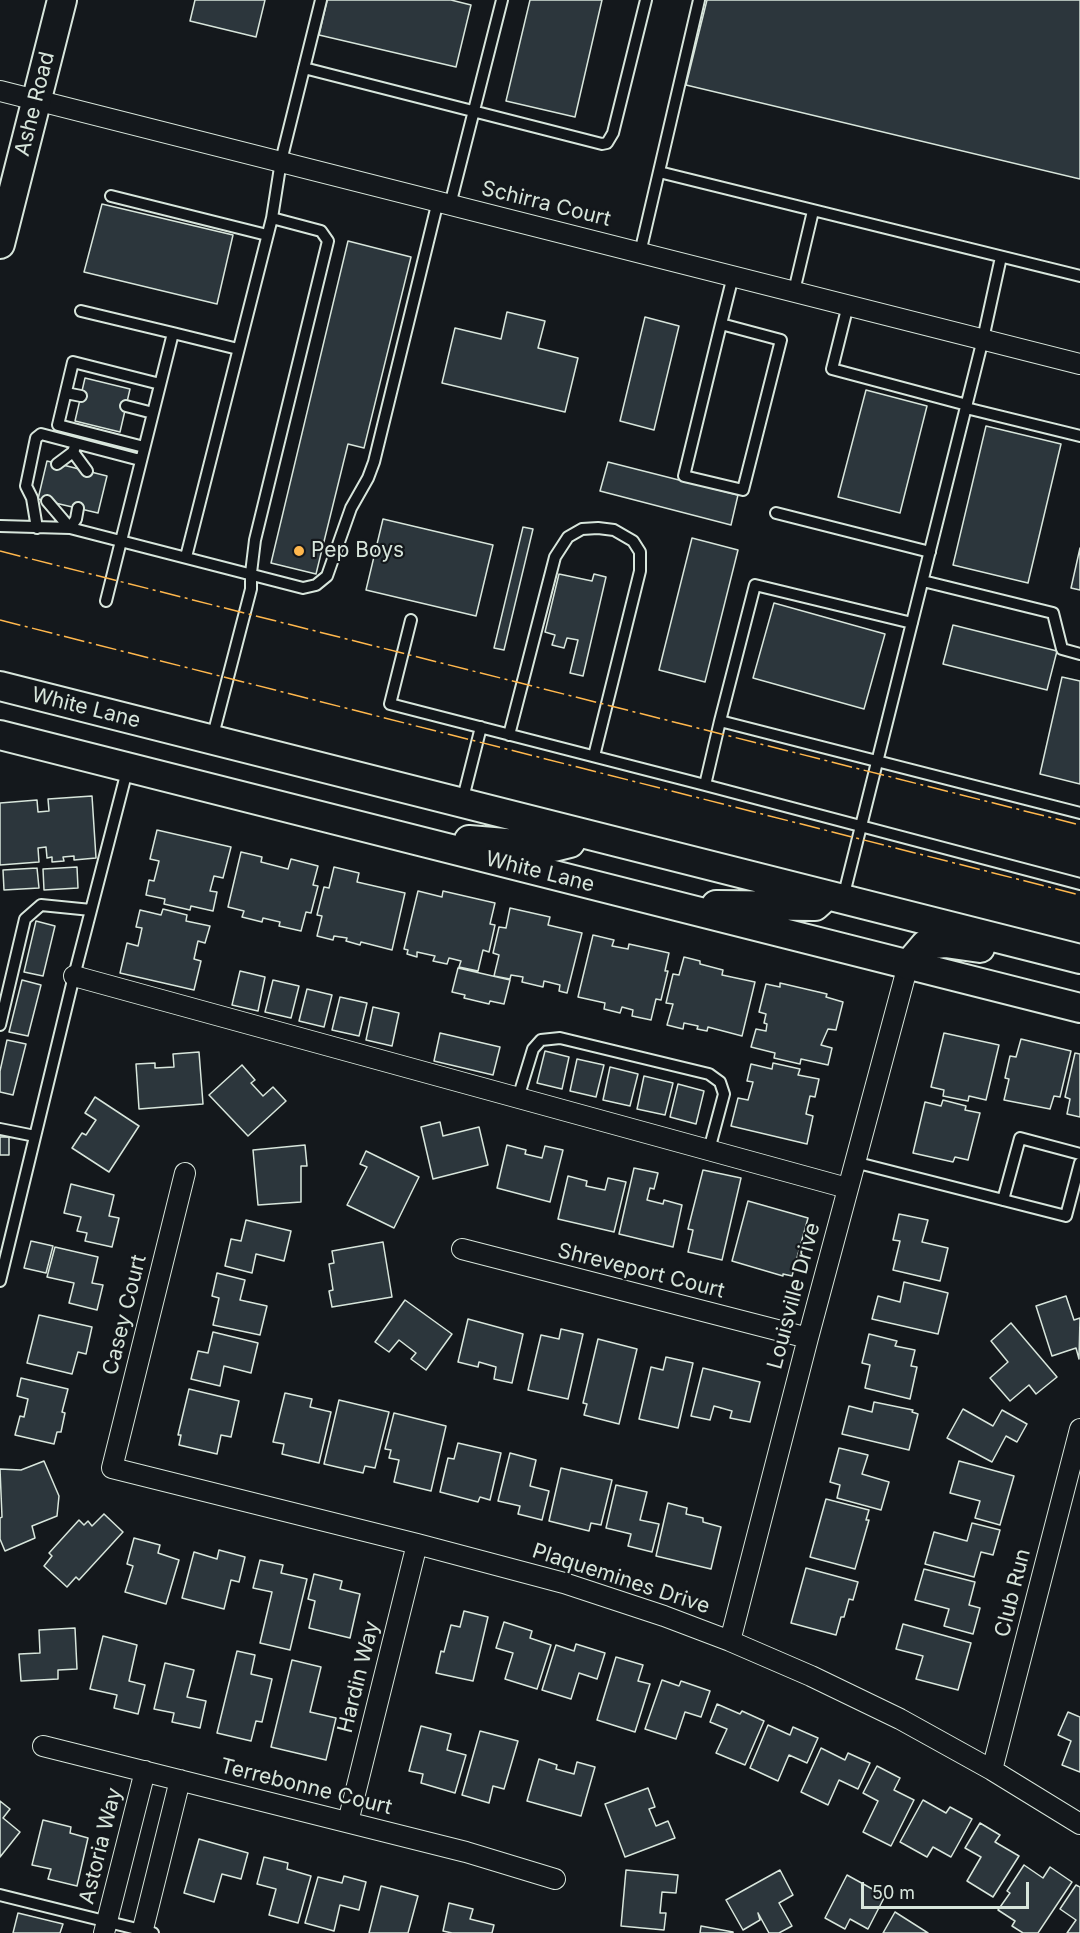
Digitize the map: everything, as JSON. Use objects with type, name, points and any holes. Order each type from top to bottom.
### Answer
[{"type":"main road","name":"Ashe Road","points":[[0,243],[62,0]]},
{"type":"main road","name":"White Lane","points":[[0,686],[1080,960]]},
{"type":"main road","name":"White Lane","points":[[0,735],[1080,1008]]},
{"type":"main road","points":[[380,832],[554,847],[570,843],[577,832]]},
{"type":"main road","points":[[669,904],[815,906],[835,897]]},
{"type":"main road","points":[[908,965],[925,945],[945,943],[1080,960]]},
{"type":"street","name":"Schirra Court","points":[[0,91],[1080,364]]},
{"type":"street","name":"Louisville Drive","points":[[730,1641],[847,1188],[908,965]]},
{"type":"street","points":[[74,976],[847,1188]]},
{"type":"street","name":"Casey Court","points":[[112,1468],[185,1173]]},
{"type":"street","name":"Shreveport Court","points":[[462,1249],[808,1338]]},
{"type":"street","name":"Club Run","points":[[992,1770],[1080,1429]]},
{"type":"street","name":"Plaquemines Drive","points":[[112,1468],[564,1583],[664,1616],[811,1676],[900,1719],[992,1770],[1080,1824]]},
{"type":"street","name":"Hardin Way","points":[[348,1822],[417,1544]]},
{"type":"street","name":"Terrebonne Court","points":[[43,1746],[466,1852],[555,1879]]},
{"type":"street","name":"Astoria Way","points":[[106,1927],[145,1771]]},
{"type":"street","points":[[146,1932],[180,1780]]},
{"type":"lane","points":[[186,556],[272,218],[281,162],[321,0]]},
{"type":"lane","points":[[0,526],[70,528],[186,556],[303,588],[316,585],[327,576],[351,508],[374,462],[444,203],[474,112],[502,0]]},
{"type":"lane","points":[[304,68],[596,144],[607,142],[613,133],[646,0]]},
{"type":"lane","points":[[640,253],[699,0]]},
{"type":"lane","points":[[659,172],[1080,276]]},
{"type":"lane","points":[[111,196],[267,235]]},
{"type":"lane","points":[[794,291],[813,211]]},
{"type":"lane","points":[[212,740],[251,589],[255,540],[328,241],[321,231],[272,218]]},
{"type":"lane","points":[[835,897],[861,826],[983,339],[1001,256]]},
{"type":"lane","points":[[720,324],[781,340],[743,490],[684,476],[720,324],[732,276]]},
{"type":"lane","points":[[848,305],[832,369],[1080,436]]},
{"type":"lane","points":[[81,311],[238,349]]},
{"type":"lane","points":[[106,601],[173,333]]},
{"type":"lane","points":[[144,447],[58,425],[73,362],[160,384]]},
{"type":"lane","points":[[66,393],[81,396]]},
{"type":"lane","points":[[126,406],[153,414]]},
{"type":"lane","points":[[37,528],[32,498],[26,486],[36,438],[41,434],[75,448],[140,460]]},
{"type":"lane","points":[[57,464],[75,448]]},
{"type":"lane","points":[[69,467],[75,448]]},
{"type":"lane","points":[[75,448],[87,471]]},
{"type":"lane","points":[[47,501],[70,528]]},
{"type":"lane","points":[[60,504],[70,528]]},
{"type":"lane","points":[[70,528],[76,519],[78,508]]},
{"type":"lane","points":[[776,513],[930,552]]},
{"type":"lane","points":[[509,735],[555,557],[568,537],[582,529],[614,530],[633,541],[640,552],[640,571],[594,756]]},
{"type":"lane","points":[[923,580],[1053,613],[1062,649],[1080,654]]},
{"type":"lane","points":[[705,785],[755,585],[912,623]]},
{"type":"lane","points":[[411,620],[390,704],[1080,884]]},
{"type":"lane","points":[[720,721],[1080,813]]},
{"type":"lane","points":[[462,802],[481,727]]},
{"type":"lane","points":[[0,1281],[74,976],[128,767]]},
{"type":"lane","points":[[0,1025],[25,919],[41,905],[91,910]]},
{"type":"lane","points":[[518,1098],[533,1049],[541,1040],[560,1038],[709,1074],[720,1082],[724,1094],[709,1150]]},
{"type":"lane","points":[[0,1129],[35,1136]]},
{"type":"lane","points":[[1003,1200],[1020,1138],[1080,1154]]},
{"type":"lane","points":[[855,1162],[1066,1216],[1080,1163]]},
{"type":"lane","points":[[0,1895],[106,1927],[146,1932]]},
{"type":"building","points":[[195,0],[265,0],[256,37],[190,21]]},
{"type":"building","points":[[327,0],[451,0],[471,5],[456,67],[319,35]]},
{"type":"building","points":[[530,0],[602,0],[575,117],[506,101]]},
{"type":"building","points":[[707,0],[1080,0],[1080,179],[686,85]]},
{"type":"building","points":[[102,204],[233,235],[217,304],[84,272]]},
{"type":"building","points":[[348,241],[411,257],[364,448],[348,444],[316,574],[271,563]]},
{"type":"building","points":[[507,312],[545,321],[538,348],[578,358],[565,412],[442,383],[455,328],[501,339]]},
{"type":"building","points":[[645,317],[679,326],[654,430],[620,421]]},
{"type":"building","points":[[85,378],[130,389],[120,432],[75,421]]},
{"type":"building","points":[[866,390],[927,406],[900,513],[838,497]]},
{"type":"building","points":[[986,426],[1061,444],[1028,583],[953,565]]},
{"type":"building","points":[[47,461],[107,476],[98,513],[38,499]]},
{"type":"building","points":[[608,462],[738,495],[731,525],[600,491]]},
{"type":"building","points":[[383,519],[493,545],[476,616],[366,590]]},
{"type":"building","points":[[523,527],[533,529],[504,650],[494,648]]},
{"type":"building","points":[[692,538],[738,550],[705,682],[659,670]]},
{"type":"building","points":[[1080,548],[1080,590],[1071,588]]},
{"type":"building","points":[[559,574],[592,581],[594,574],[606,577],[583,676],[570,673],[578,640],[567,638],[564,648],[552,645],[555,635],[545,632]]},
{"type":"building","points":[[774,603],[885,634],[864,709],[753,678]]},
{"type":"building","points":[[953,625],[1057,651],[1047,690],[943,664]]},
{"type":"building","points":[[1062,677],[1080,681],[1080,784],[1040,774]]},
{"type":"building","points":[[92,796],[96,858],[74,860],[74,856],[63,857],[64,861],[52,862],[52,857],[47,858],[46,847],[38,848],[39,862],[0,865],[0,803],[37,800],[38,812],[49,811],[48,799]]},
{"type":"building","points":[[157,830],[231,847],[223,878],[214,876],[210,891],[217,892],[213,911],[191,906],[190,910],[164,904],[165,899],[146,895],[149,880],[154,881],[159,861],[150,859]]},
{"type":"building","points":[[241,852],[262,857],[261,862],[288,869],[291,859],[318,866],[313,885],[318,886],[311,913],[306,912],[301,931],[279,926],[280,922],[263,918],[262,922],[242,917],[244,911],[228,907]]},
{"type":"building","points":[[77,867],[78,888],[44,890],[43,869]]},
{"type":"building","points":[[334,867],[359,873],[357,882],[405,893],[392,950],[361,942],[360,945],[346,941],[347,938],[334,936],[333,940],[317,936],[322,916],[317,915],[324,887],[329,888]]},
{"type":"building","points":[[37,868],[39,888],[4,890],[3,870]]},
{"type":"building","points":[[418,891],[442,897],[443,891],[495,903],[490,924],[495,925],[489,952],[483,950],[478,971],[459,967],[461,961],[449,958],[447,964],[433,961],[435,956],[417,952],[417,957],[407,954],[408,950],[404,949]]},
{"type":"building","points":[[510,908],[550,917],[548,925],[582,933],[567,993],[559,991],[560,985],[544,981],[543,987],[522,982],[523,977],[511,975],[510,979],[494,976],[499,955],[493,953],[499,927],[506,928]]},
{"type":"building","points":[[163,909],[187,915],[186,921],[210,926],[205,943],[198,941],[194,959],[201,961],[194,990],[120,973],[127,943],[138,946],[142,928],[136,927],[140,910],[161,915]]},
{"type":"building","points":[[36,921],[55,926],[43,976],[24,972]]},
{"type":"building","points":[[593,935],[614,940],[612,946],[628,949],[629,944],[669,953],[665,971],[668,971],[661,1000],[656,999],[651,1020],[632,1016],[633,1010],[622,1007],[620,1013],[604,1009],[605,1003],[578,997]]},
{"type":"building","points":[[684,957],[723,970],[722,975],[755,982],[742,1036],[708,1027],[707,1031],[697,1029],[698,1026],[684,1023],[683,1029],[667,1025],[673,1004],[666,1003],[673,974],[679,975]]},
{"type":"building","points":[[458,968],[510,980],[504,1004],[490,1001],[489,1004],[464,998],[465,995],[452,992]]},
{"type":"building","points":[[240,971],[265,977],[258,1011],[232,1005]]},
{"type":"building","points":[[22,980],[41,985],[28,1036],[9,1032]]},
{"type":"building","points":[[273,980],[299,986],[291,1018],[265,1012]]},
{"type":"building","points":[[780,983],[827,994],[826,997],[843,1002],[836,1030],[828,1029],[821,1045],[832,1048],[828,1065],[801,1059],[800,1064],[774,1058],[775,1053],[751,1047],[756,1029],[766,1031],[767,1024],[764,1023],[766,1014],[759,1012],[766,984],[780,987]]},
{"type":"building","points":[[307,989],[332,995],[324,1027],[299,1021]]},
{"type":"building","points":[[340,997],[367,1003],[359,1036],[332,1030]]},
{"type":"building","points":[[373,1007],[399,1013],[392,1046],[366,1040]]},
{"type":"building","points":[[440,1033],[500,1047],[493,1075],[434,1061]]},
{"type":"building","points":[[944,1033],[999,1045],[986,1100],[969,1096],[968,1101],[943,1096],[944,1090],[931,1087]]},
{"type":"building","points":[[1021,1039],[1071,1051],[1060,1097],[1054,1096],[1050,1109],[1004,1100],[1009,1079],[1005,1078],[1010,1056],[1016,1057]]},
{"type":"building","points":[[7,1040],[26,1044],[13,1095],[0,1092],[0,1071]]},
{"type":"building","points":[[545,1051],[569,1057],[562,1089],[537,1083]]},
{"type":"building","points":[[199,1052],[203,1104],[139,1109],[136,1064],[155,1063],[155,1068],[174,1067],[173,1054]]},
{"type":"building","points":[[1075,1053],[1080,1054],[1080,1117],[1067,1114],[1070,1099],[1065,1097]]},
{"type":"building","points":[[577,1059],[604,1065],[596,1097],[570,1091]]},
{"type":"building","points":[[773,1063],[800,1069],[798,1075],[819,1079],[815,1097],[810,1096],[806,1114],[813,1116],[807,1144],[731,1126],[738,1098],[748,1100],[753,1082],[747,1081],[751,1064],[772,1069]]},
{"type":"building","points":[[242,1065],[255,1080],[251,1083],[263,1096],[273,1087],[286,1101],[248,1136],[209,1095]]},
{"type":"building","points":[[610,1067],[638,1074],[630,1106],[603,1100]]},
{"type":"building","points":[[644,1076],[673,1083],[665,1115],[637,1109]]},
{"type":"building","points":[[678,1084],[704,1091],[696,1124],[670,1117]]},
{"type":"building","points":[[95,1097],[139,1126],[109,1172],[72,1148],[82,1133],[86,1135],[96,1120],[85,1113]]},
{"type":"building","points":[[943,1100],[966,1106],[965,1110],[980,1113],[968,1160],[955,1157],[953,1162],[913,1153],[925,1102],[941,1106]]},
{"type":"building","points":[[440,1122],[443,1136],[479,1127],[488,1165],[433,1179],[421,1127]]},
{"type":"building","points":[[0,1137],[9,1137],[9,1155],[0,1155]]},
{"type":"building","points":[[305,1145],[307,1166],[301,1166],[301,1202],[258,1205],[253,1150]]},
{"type":"building","points":[[507,1145],[526,1150],[525,1154],[542,1158],[545,1146],[563,1150],[550,1202],[497,1188]]},
{"type":"building","points":[[366,1151],[419,1177],[394,1228],[347,1205],[367,1167],[360,1164]]},
{"type":"building","points":[[634,1168],[658,1173],[654,1189],[650,1188],[647,1200],[663,1204],[664,1200],[682,1205],[673,1247],[619,1234]]},
{"type":"building","points":[[703,1170],[741,1178],[722,1260],[688,1252],[693,1230],[688,1229]]},
{"type":"building","points":[[568,1176],[587,1181],[586,1186],[605,1190],[608,1178],[626,1182],[614,1232],[558,1219]]},
{"type":"building","points":[[71,1184],[114,1195],[109,1216],[119,1218],[112,1247],[85,1241],[87,1233],[77,1231],[81,1217],[64,1213]]},
{"type":"building","points":[[748,1201],[808,1218],[792,1276],[783,1274],[783,1276],[732,1261]]},
{"type":"building","points":[[899,1214],[928,1220],[922,1242],[948,1248],[940,1281],[893,1270],[900,1241],[893,1240]]},
{"type":"building","points":[[246,1220],[291,1231],[284,1261],[256,1254],[252,1273],[225,1266],[231,1239],[241,1241]]},
{"type":"building","points":[[31,1241],[53,1246],[46,1273],[24,1268]]},
{"type":"building","points":[[383,1242],[392,1297],[332,1307],[329,1291],[333,1290],[329,1264],[334,1263],[332,1251]]},
{"type":"building","points":[[55,1247],[98,1257],[92,1283],[103,1285],[97,1310],[69,1303],[74,1283],[47,1277]]},
{"type":"building","points":[[217,1273],[245,1280],[240,1300],[267,1306],[260,1335],[213,1325],[219,1298],[212,1296]]},
{"type":"building","points":[[904,1282],[948,1293],[938,1334],[872,1319],[878,1296],[900,1302]]},
{"type":"building","points":[[1066,1296],[1074,1320],[1080,1318],[1079,1359],[1076,1348],[1052,1356],[1036,1306]]},
{"type":"building","points":[[405,1300],[452,1334],[426,1370],[411,1359],[416,1353],[399,1340],[389,1352],[375,1342]]},
{"type":"building","points":[[39,1315],[92,1327],[86,1354],[78,1352],[72,1374],[27,1363]]},
{"type":"building","points":[[468,1319],[523,1334],[512,1383],[494,1379],[496,1367],[479,1362],[478,1367],[458,1362]]},
{"type":"building","points":[[1011,1323],[1057,1377],[1036,1394],[1029,1385],[1010,1401],[990,1378],[1008,1362],[991,1341]]},
{"type":"building","points":[[561,1329],[583,1334],[568,1399],[528,1390],[541,1335],[559,1339]]},
{"type":"building","points":[[213,1332],[258,1343],[251,1373],[224,1366],[220,1386],[191,1379],[198,1351],[208,1353]]},
{"type":"building","points":[[869,1334],[897,1341],[895,1346],[915,1350],[911,1366],[917,1367],[910,1399],[865,1388],[870,1365],[862,1363]]},
{"type":"building","points":[[598,1339],[637,1349],[619,1424],[584,1415],[587,1404],[583,1403]]},
{"type":"building","points":[[666,1357],[693,1363],[678,1428],[639,1419],[651,1367],[663,1370]]},
{"type":"building","points":[[703,1368],[760,1382],[750,1422],[730,1418],[732,1411],[714,1406],[710,1420],[691,1416]]},
{"type":"building","points":[[21,1378],[68,1389],[62,1412],[65,1413],[61,1432],[57,1432],[54,1444],[15,1435],[20,1416],[24,1417],[28,1399],[17,1396]]},
{"type":"building","points":[[189,1389],[239,1401],[231,1437],[221,1435],[217,1454],[179,1445],[181,1435],[178,1435]]},
{"type":"building","points":[[285,1393],[312,1399],[310,1407],[331,1412],[319,1463],[282,1454],[284,1444],[273,1442]]},
{"type":"building","points":[[339,1400],[389,1412],[375,1468],[365,1466],[363,1473],[324,1464]]},
{"type":"building","points":[[874,1402],[913,1410],[912,1412],[918,1414],[909,1450],[842,1434],[849,1406],[872,1412]]},
{"type":"building","points":[[963,1409],[993,1426],[1002,1410],[1027,1424],[1017,1442],[1006,1436],[992,1462],[947,1438]]},
{"type":"building","points":[[394,1413],[446,1426],[431,1491],[394,1482],[399,1460],[389,1458],[391,1450],[385,1449]]},
{"type":"building","points":[[458,1443],[501,1453],[490,1500],[480,1497],[478,1502],[440,1492],[448,1458],[454,1459]]},
{"type":"building","points":[[839,1448],[868,1455],[862,1474],[889,1482],[881,1510],[837,1498],[840,1485],[830,1482]]},
{"type":"building","points":[[510,1453],[536,1460],[530,1486],[549,1491],[542,1520],[518,1514],[520,1506],[498,1501]]},
{"type":"building","points":[[44,1461],[59,1496],[57,1516],[32,1526],[35,1538],[5,1551],[0,1539],[0,1518],[2,1517],[0,1469],[21,1470]]},
{"type":"building","points":[[959,1461],[1014,1476],[1000,1525],[975,1518],[980,1501],[950,1493]]},
{"type":"building","points":[[561,1468],[612,1480],[601,1525],[591,1523],[589,1531],[549,1521]]},
{"type":"building","points":[[616,1485],[647,1492],[640,1520],[659,1524],[652,1552],[628,1546],[631,1534],[606,1528]]},
{"type":"building","points":[[826,1499],[869,1510],[866,1520],[869,1520],[855,1569],[810,1557]]},
{"type":"building","points":[[668,1503],[687,1508],[686,1514],[703,1518],[703,1522],[721,1527],[711,1569],[656,1556]]},
{"type":"building","points":[[104,1514],[123,1532],[79,1580],[76,1577],[67,1587],[44,1566],[52,1556],[49,1553],[79,1520],[84,1525],[88,1521],[92,1526]]},
{"type":"building","points":[[972,1523],[1000,1530],[993,1555],[981,1552],[974,1577],[925,1564],[934,1532],[967,1541]]},
{"type":"building","points":[[134,1538],[160,1545],[158,1553],[179,1560],[166,1604],[125,1592],[133,1566],[127,1564]]},
{"type":"building","points":[[219,1550],[245,1557],[239,1582],[231,1580],[224,1609],[182,1598],[194,1552],[217,1559]]},
{"type":"building","points":[[260,1560],[283,1565],[281,1573],[307,1579],[290,1650],[260,1643],[272,1592],[253,1588]]},
{"type":"building","points":[[806,1568],[858,1582],[853,1600],[849,1599],[844,1617],[841,1617],[836,1635],[791,1623]]},
{"type":"building","points":[[924,1569],[975,1582],[969,1605],[980,1608],[973,1634],[944,1626],[949,1609],[915,1600]]},
{"type":"building","points":[[314,1574],[342,1581],[340,1589],[360,1594],[350,1638],[309,1628],[315,1601],[308,1599]]},
{"type":"building","points":[[464,1611],[488,1617],[473,1681],[436,1673],[451,1625],[460,1627]]},
{"type":"building","points":[[504,1622],[532,1631],[530,1638],[551,1645],[537,1689],[505,1679],[513,1653],[496,1648]]},
{"type":"building","points":[[903,1624],[971,1643],[958,1690],[916,1679],[923,1656],[896,1649]]},
{"type":"building","points":[[75,1628],[77,1669],[58,1670],[58,1679],[21,1681],[19,1654],[40,1653],[39,1630]]},
{"type":"building","points":[[103,1636],[137,1645],[129,1681],[145,1685],[138,1714],[114,1708],[117,1695],[90,1689]]},
{"type":"building","points":[[576,1644],[605,1653],[597,1679],[579,1673],[571,1699],[542,1690],[556,1645],[574,1651]]},
{"type":"building","points":[[237,1651],[255,1655],[251,1674],[272,1679],[262,1722],[256,1721],[251,1741],[217,1733]]},
{"type":"building","points":[[616,1657],[643,1665],[638,1681],[650,1684],[635,1732],[597,1720]]},
{"type":"building","points":[[292,1660],[321,1667],[310,1712],[336,1718],[326,1760],[271,1747]]},
{"type":"building","points":[[165,1663],[194,1670],[187,1697],[206,1701],[200,1728],[172,1722],[174,1713],[154,1709]]},
{"type":"building","points":[[662,1680],[679,1686],[681,1681],[710,1691],[701,1717],[685,1712],[676,1739],[645,1729]]},
{"type":"building","points":[[717,1704],[740,1714],[742,1711],[764,1721],[745,1765],[716,1753],[727,1729],[710,1722]]},
{"type":"building","points":[[1068,1712],[1080,1717],[1080,1772],[1062,1765],[1071,1741],[1058,1735]]},
{"type":"building","points":[[768,1725],[790,1735],[793,1727],[818,1738],[807,1763],[789,1755],[778,1781],[750,1768]]},
{"type":"building","points":[[421,1726],[451,1734],[447,1750],[466,1755],[455,1793],[421,1783],[423,1774],[409,1771]]},
{"type":"building","points":[[480,1731],[518,1741],[504,1789],[493,1786],[489,1803],[462,1795]]},
{"type":"building","points":[[821,1748],[845,1760],[848,1753],[870,1763],[858,1789],[839,1780],[828,1805],[801,1792]]},
{"type":"building","points":[[539,1759],[557,1765],[556,1769],[574,1774],[577,1762],[595,1767],[581,1816],[527,1801]]},
{"type":"building","points":[[877,1766],[900,1778],[894,1790],[914,1800],[891,1846],[863,1832],[878,1801],[863,1793]]},
{"type":"building","points":[[648,1788],[655,1807],[649,1809],[656,1826],[668,1821],[675,1838],[625,1857],[605,1804]]},
{"type":"building","points":[[923,1800],[946,1813],[950,1807],[972,1819],[951,1857],[933,1847],[927,1857],[900,1842]]},
{"type":"building","points":[[0,1801],[10,1809],[3,1818],[20,1832],[0,1857]]},
{"type":"building","points":[[43,1820],[71,1827],[70,1833],[88,1838],[77,1886],[48,1879],[51,1869],[32,1865]]},
{"type":"building","points":[[980,1823],[1000,1835],[995,1842],[1019,1856],[993,1897],[967,1881],[981,1857],[965,1848]]},
{"type":"building","points":[[199,1839],[248,1853],[241,1879],[222,1874],[214,1902],[184,1893]]},
{"type":"building","points":[[264,1857],[288,1863],[287,1869],[311,1876],[298,1923],[269,1915],[276,1889],[257,1884]]},
{"type":"building","points":[[1024,1865],[1043,1878],[1050,1867],[1072,1882],[1038,1933],[1023,1933],[1012,1926],[1015,1921],[998,1910],[1010,1893],[1007,1891]]},
{"type":"building","points":[[626,1870],[678,1875],[676,1893],[662,1892],[660,1913],[666,1913],[664,1930],[621,1926]]},
{"type":"building","points":[[780,1870],[793,1895],[779,1903],[792,1926],[779,1933],[769,1933],[758,1913],[760,1920],[743,1930],[726,1900]]},
{"type":"building","points":[[847,1875],[885,1896],[868,1929],[850,1919],[845,1929],[825,1918]]},
{"type":"building","points":[[344,1876],[366,1882],[359,1910],[340,1905],[334,1931],[305,1923],[318,1877],[342,1883]]},
{"type":"building","points":[[1076,1885],[1080,1887],[1080,1933],[1067,1933],[1076,1920],[1060,1909]]},
{"type":"building","points":[[381,1886],[418,1896],[408,1933],[369,1933]]},
{"type":"building","points":[[449,1903],[473,1909],[470,1919],[494,1925],[492,1933],[443,1931]]},
{"type":"building","points":[[895,1912],[928,1933],[883,1933]]},
{"type":"building","points":[[18,1913],[63,1924],[60,1933],[13,1933]]},
{"type":"building","points":[[701,1926],[733,1932],[733,1933],[700,1933]]},
{"type":"power","points":[[0,551],[1080,825]]},
{"type":"power","points":[[0,620],[1080,895]]},
{"type":"place","name":"Pep Boys","points":[[299,551]]}]
